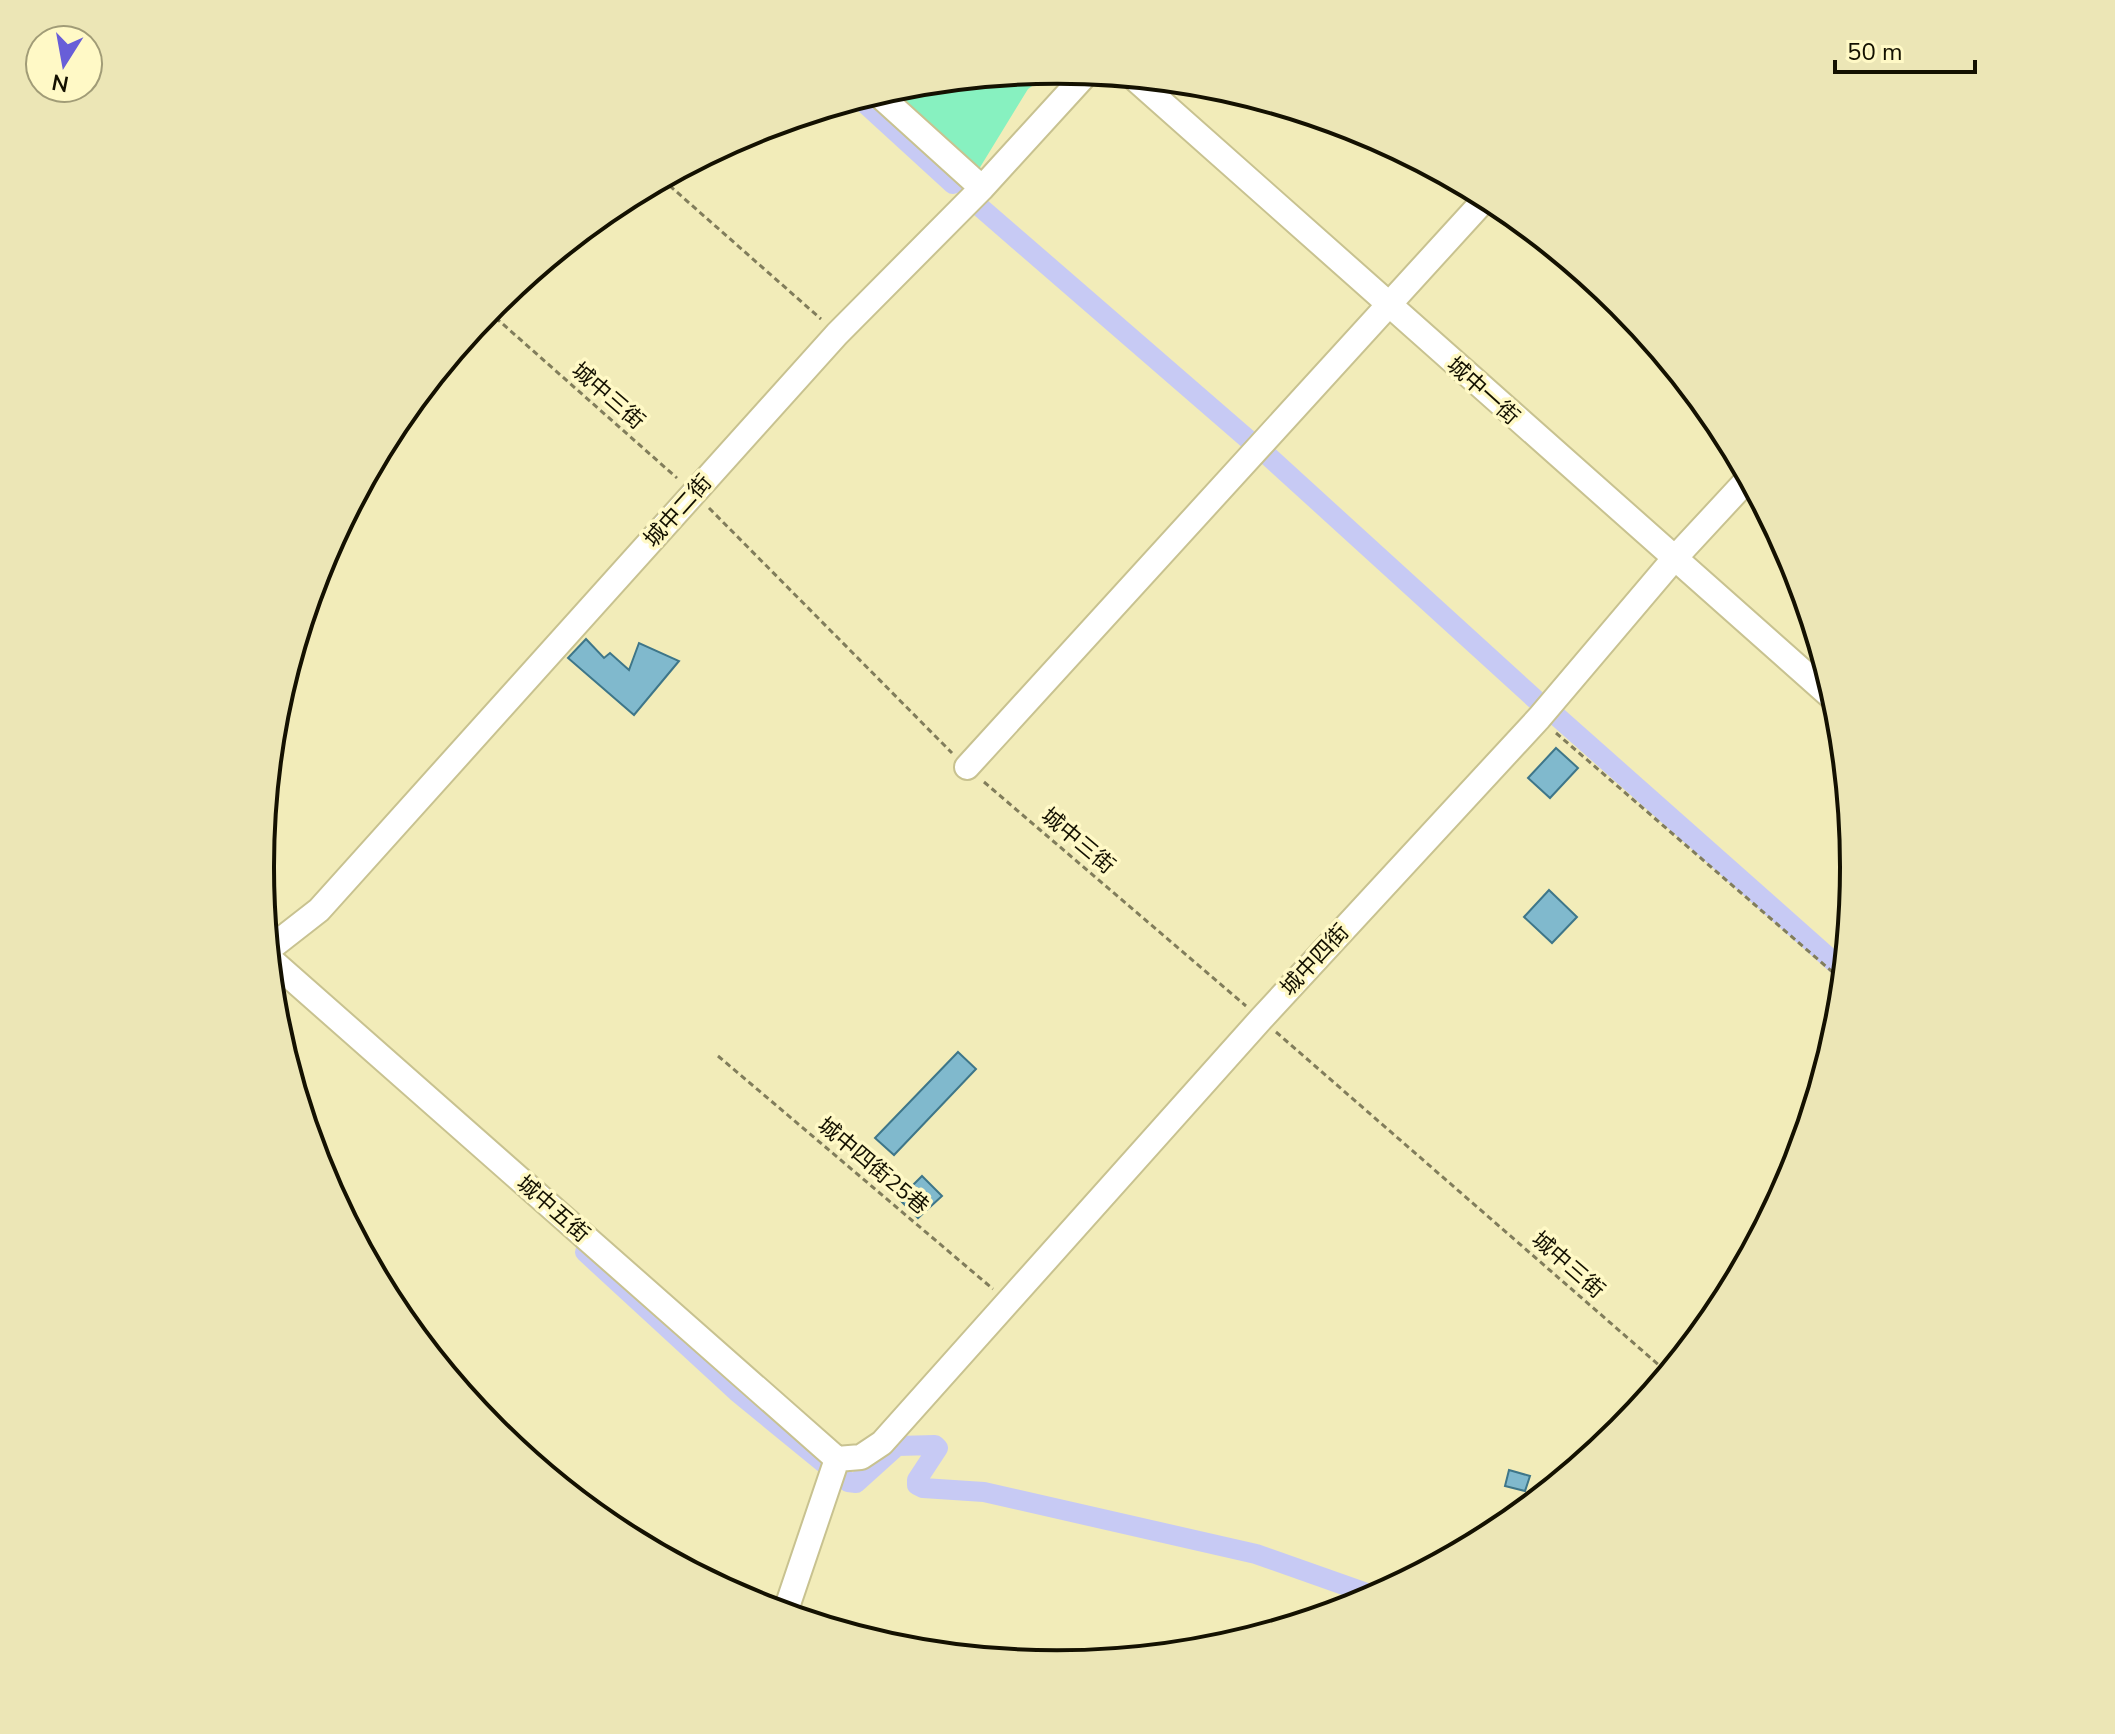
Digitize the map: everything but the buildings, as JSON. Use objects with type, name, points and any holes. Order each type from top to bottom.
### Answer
[{"type":"street","name":"城中二街","points":[[278,942],[319,910],[837,334],[982,188],[1076,85]]},
{"type":"street","name":"城中一街","points":[[1147,90],[1385,305],[1819,686]]},
{"type":"street","points":[[888,103],[982,188]]},
{"type":"street","points":[[967,767],[1478,207]]},
{"type":"street","name":"城中四街","points":[[837,1459],[861,1457],[882,1443],[1261,1019],[1539,718],[1673,560],[1741,486]]},
{"type":"street","name":"城中五街","points":[[281,969],[837,1459]]},
{"type":"street","points":[[789,1602],[837,1459]]},
{"type":"path","points":[[671,187],[837,334]]},
{"type":"path","name":"城中三街","points":[[498,320],[694,493],[967,767],[1660,1366]]},
{"type":"path","points":[[1539,718],[1833,973]]},
{"type":"path","name":"城中四街25巷","points":[[718,1056],[1007,1301]]},
{"type":"green space","points":[[1034,85],[1028,89],[979,169],[901,100],[955,91]]},
{"type":"waterway","points":[[869,108],[953,184]]},
{"type":"waterway","points":[[980,207],[1250,441]]},
{"type":"waterway","points":[[1266,454],[1535,699]]},
{"type":"waterway","points":[[1552,712],[1835,963]]},
{"type":"waterway","points":[[585,1252],[737,1392],[825,1464]]},
{"type":"waterway","points":[[842,1476],[848,1482],[856,1483],[897,1446],[935,1445],[938,1448],[917,1480],[917,1485],[923,1488],[984,1492],[1256,1554],[1357,1590]]}]
